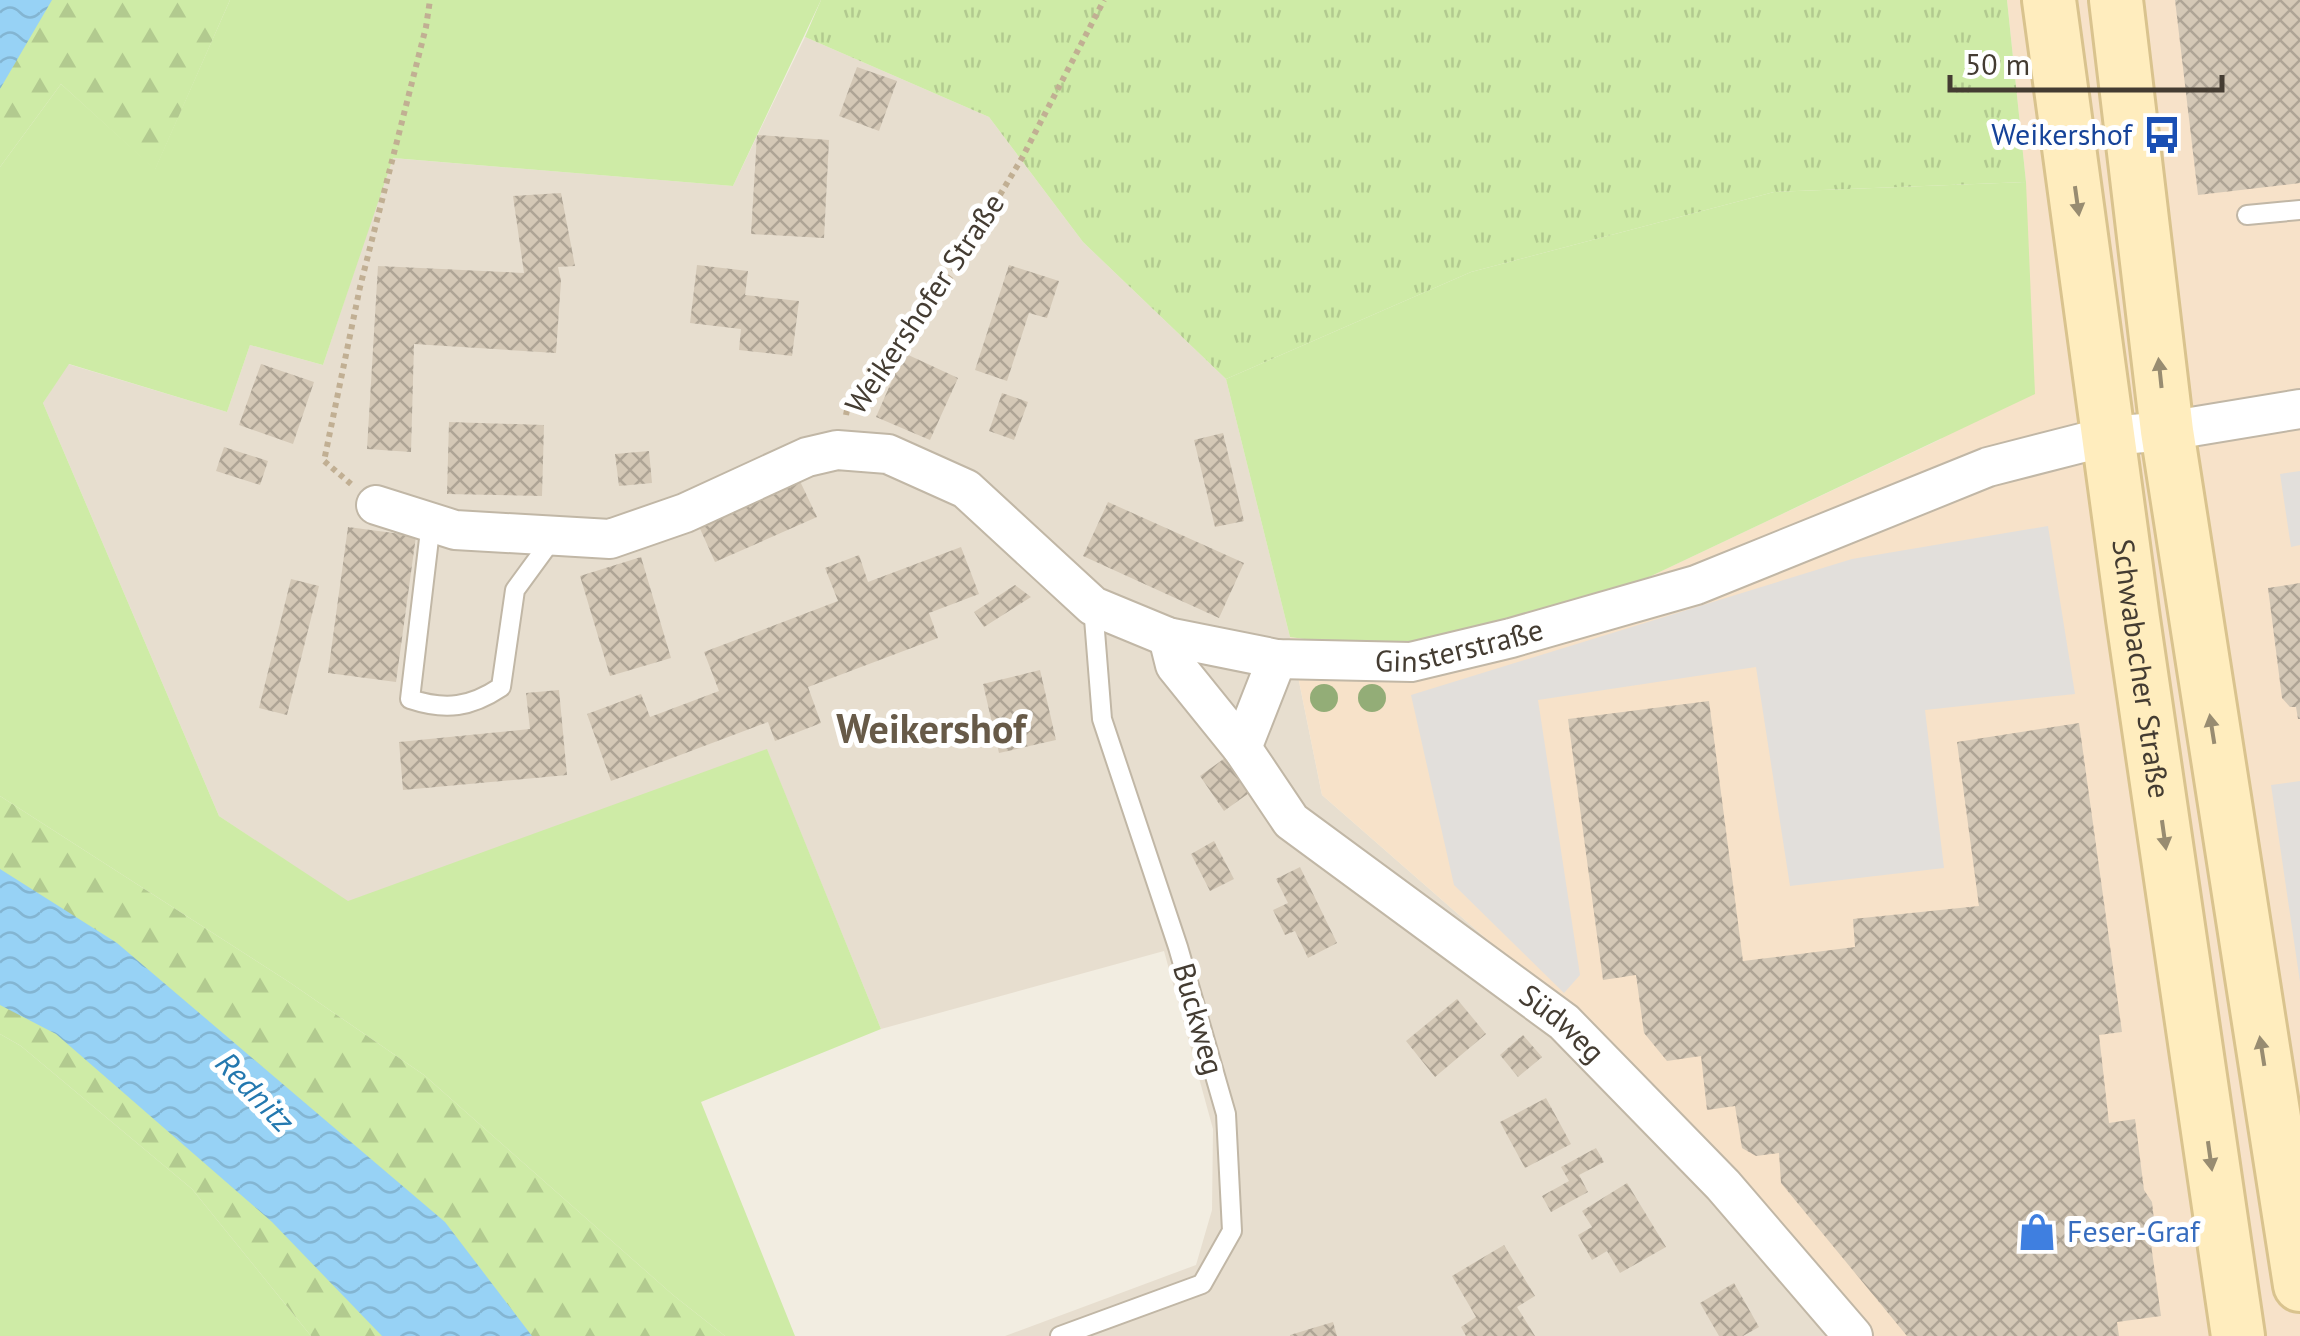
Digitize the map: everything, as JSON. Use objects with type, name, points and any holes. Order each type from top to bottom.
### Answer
[{"type":"main road","name":"Schwabacher Straße","points":[[2049,0],[2238,1336]]},
{"type":"main road","name":"Schwabacher Straße","points":[[2116,0],[2167,431],[2300,1285]]},
{"type":"street","name":"Ginsterstraße","points":[[837,450],[888,454],[966,488],[1093,606],[1168,637],[1277,659],[1410,662],[1511,638],[1696,584],[1988,467],[2108,436],[2167,431],[2300,408]]},
{"type":"street","name":"Weikershofer Straße","points":[[376,505],[455,530],[610,539],[685,513],[807,457],[837,450]]},
{"type":"street","name":"Südweg","points":[[1168,637],[1175,666],[1242,748],[1291,821],[1564,1022],[1723,1185],[1853,1336]]},
{"type":"street","points":[[1242,748],[1277,659]]},
{"type":"lane","points":[[2248,215],[2300,210]]},
{"type":"lane","points":[[431,521],[410,699],[429,705],[476,704],[501,686],[515,590],[553,538]]},
{"type":"lane","name":"Buckweg","points":[[1060,1336],[1202,1284],[1232,1230],[1226,1114],[1178,948],[1102,719],[1093,606]]},
{"type":"path","points":[[376,505],[324,461],[360,287],[430,0]]},
{"type":"path","name":"Weikershofer Straße","points":[[837,450],[848,405],[952,275],[1022,158],[1104,0]]},
{"type":"shaded area","points":[[2007,0],[2300,0],[2300,1336],[1867,1336],[1578,1019],[1322,795],[1290,637],[1373,649],[1516,620],[1647,578],[1941,439],[2026,182]]},
{"type":"shaded area","points":[[805,37],[989,117],[1083,242],[1226,379],[1290,637],[1322,795],[1578,1019],[1867,1336],[1005,1336],[1196,1265],[1212,1210],[1213,1129],[1164,951],[881,1029],[767,750],[348,902],[219,816],[43,403],[68,364],[227,412],[250,345],[323,365],[392,158],[733,186]]},
{"type":"shaded area","points":[[2300,471],[2300,545],[2291,547],[2280,474]]},
{"type":"shaded area","points":[[2048,526],[2075,694],[1925,710],[1944,868],[1790,886],[1756,667],[1538,700],[1580,975],[1564,993],[1454,885],[1411,695],[1852,559]]},
{"type":"shaded area","points":[[2300,781],[2300,982],[2271,785]]},
{"type":"green space","points":[[0,0],[230,0],[155,170],[61,84],[0,167]]},
{"type":"green space","points":[[230,0],[821,0],[733,186],[393,158],[323,365],[250,345],[227,412],[69,364],[43,403],[219,816],[348,901],[767,749],[881,1029],[701,1102],[795,1336],[725,1336],[673,1295],[424,1075],[289,982],[0,796],[0,167],[61,84],[155,169]]},
{"type":"green space","points":[[821,0],[2007,0],[2026,182],[1774,192],[1471,272],[1226,379],[1083,242],[989,117],[805,37]]},
{"type":"green space","points":[[2026,182],[2035,394],[1647,578],[1516,620],[1373,649],[1290,637],[1226,379],[1471,272],[1774,192]]},
{"type":"green space","points":[[0,796],[289,982],[424,1075],[673,1295],[725,1336],[311,1336],[192,1189],[21,1046],[0,1034]]},
{"type":"green space","points":[[0,1034],[21,1046],[192,1189],[311,1336],[0,1336]]},
{"type":"water","points":[[0,0],[52,0],[0,89]]},
{"type":"water","name":"Rednitz","points":[[0,869],[117,943],[445,1222],[532,1336],[382,1336],[272,1222],[56,1034],[0,1005]]},
{"type":"building","points":[[2175,0],[2300,0],[2300,183],[2198,195]]},
{"type":"building","points":[[857,67],[897,81],[879,131],[839,116]]},
{"type":"building","points":[[757,135],[829,140],[824,238],[751,234]]},
{"type":"building","points":[[561,193],[575,266],[558,267],[561,281],[556,353],[414,344],[411,452],[367,449],[378,266],[524,273],[513,196]]},
{"type":"building","points":[[697,265],[748,271],[745,295],[799,301],[792,356],[739,350],[741,329],[690,323]]},
{"type":"building","points":[[1009,265],[1059,281],[1047,318],[1029,313],[1007,381],[975,370]]},
{"type":"building","points":[[904,353],[958,378],[930,440],[876,417]]},
{"type":"building","points":[[261,364],[314,382],[293,444],[239,425]]},
{"type":"building","points":[[1002,393],[1028,402],[1014,440],[989,431]]},
{"type":"building","points":[[449,422],[544,425],[542,496],[447,494]]},
{"type":"building","points":[[1223,433],[1244,521],[1215,527],[1194,440]]},
{"type":"building","points":[[224,447],[268,461],[260,485],[216,471]]},
{"type":"building","points":[[649,451],[652,483],[619,486],[615,454]]},
{"type":"building","points":[[798,477],[817,517],[715,562],[697,522]]},
{"type":"building","points":[[1108,502],[1244,563],[1219,618],[1083,556]]},
{"type":"building","points":[[348,527],[416,536],[396,682],[328,673]]},
{"type":"building","points":[[961,547],[979,594],[929,613],[938,638],[808,687],[821,723],[775,741],[768,722],[611,781],[587,714],[641,694],[650,717],[719,691],[704,652],[838,601],[825,568],[859,555],[868,582]]},
{"type":"building","points":[[641,557],[671,658],[610,676],[580,576]]},
{"type":"building","points":[[291,579],[319,586],[287,715],[259,708]]},
{"type":"building","points":[[2300,583],[2298,719],[2296,707],[2290,707],[2282,698],[2268,588]]},
{"type":"building","points":[[1015,585],[1031,597],[984,627],[974,612]]},
{"type":"building","points":[[1040,670],[1056,740],[999,753],[983,684]]},
{"type":"building","points":[[559,690],[567,775],[403,790],[399,742],[530,729],[526,693]]},
{"type":"building","points":[[1709,701],[1743,961],[1855,947],[1853,919],[1979,906],[1957,742],[2079,723],[2122,1032],[2099,1035],[2109,1123],[2135,1119],[2144,1190],[2152,1202],[2154,1220],[2149,1230],[2161,1316],[2117,1322],[2119,1336],[1907,1336],[1781,1183],[1779,1153],[1756,1156],[1742,1148],[1735,1106],[1707,1110],[1701,1056],[1667,1061],[1644,1033],[1636,975],[1603,980],[1568,719]]},
{"type":"building","points":[[1225,758],[1249,793],[1224,811],[1200,776]]},
{"type":"building","points":[[1214,841],[1234,879],[1210,891],[1191,854]]},
{"type":"building","points":[[1300,867],[1337,943],[1308,958],[1295,931],[1285,935],[1273,910],[1288,903],[1276,879]]},
{"type":"building","points":[[1457,999],[1486,1034],[1435,1077],[1406,1041]]},
{"type":"building","points":[[1523,1035],[1542,1057],[1518,1077],[1500,1055]]},
{"type":"building","points":[[1546,1098],[1571,1144],[1525,1168],[1500,1122]]},
{"type":"building","points":[[1596,1148],[1604,1162],[1579,1175],[1588,1192],[1551,1212],[1542,1196],[1569,1181],[1561,1167]]},
{"type":"building","points":[[1627,1183],[1666,1247],[1620,1273],[1607,1251],[1592,1260],[1578,1235],[1592,1227],[1582,1211]]},
{"type":"building","points":[[1504,1245],[1535,1296],[1517,1307],[1535,1336],[1466,1336],[1461,1327],[1476,1317],[1452,1276]]},
{"type":"building","points":[[1734,1283],[1759,1327],[1743,1336],[1719,1336],[1700,1303]]},
{"type":"building","points":[[1333,1322],[1337,1336],[1290,1336],[1290,1335]]},
{"type":"place","name":"Weikershof","points":[[2162,135]]},
{"type":"place","name":"Feser-Graf","points":[[2037,1232]]},
{"type":"district","name":"Weikershof","points":[[931,729]]}]
